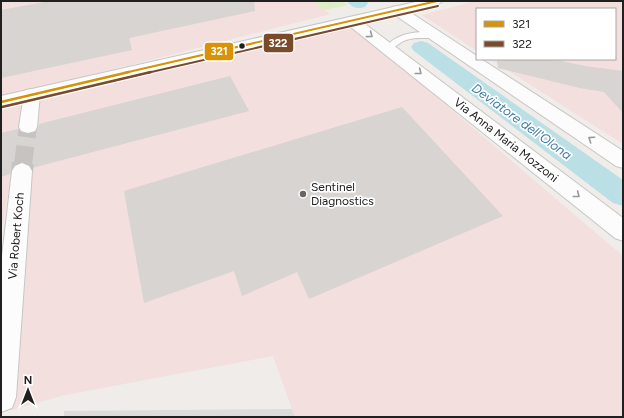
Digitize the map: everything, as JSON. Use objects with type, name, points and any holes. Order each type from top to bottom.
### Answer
[{"type":"street","points":[[1,102],[437,1]]},
{"type":"street","points":[[397,10],[623,161]]},
{"type":"street","name":"Via Anna Maria Mozzoni","points":[[352,21],[389,48],[623,231]]},
{"type":"street","points":[[28,127],[32,94]]},
{"type":"street","name":"Via Robert Koch","points":[[1,397],[22,171]]},
{"type":"lane","points":[[389,48],[394,41],[411,35],[434,35]]},
{"type":"shaded area","points":[[1,1],[313,1],[330,14],[1,98]]},
{"type":"shaded area","points":[[476,1],[623,1],[623,144],[492,60],[616,60],[616,8],[476,8],[476,50],[422,15]]},
{"type":"shaded area","points":[[351,24],[623,256],[623,417],[295,417],[273,356],[65,395],[11,410],[37,97]]},
{"type":"shaded area","points":[[25,100],[1,234],[1,105]]},
{"type":"shaded area","points":[[292,409],[295,417],[64,417],[64,411]]},
{"type":"green space","points":[[313,1],[342,1],[348,5],[325,10]]},
{"type":"building","points":[[50,1],[254,1],[255,11],[129,38],[132,50],[1,78],[1,10]]},
{"type":"building","points":[[497,60],[557,60],[585,66],[623,71],[623,113],[604,92],[580,88],[498,68]]},
{"type":"building","points":[[230,76],[249,111],[32,168],[30,165],[21,162],[14,165],[10,174],[1,177],[1,133],[18,129],[21,132],[28,134],[36,132],[39,124]]},
{"type":"building","points":[[402,107],[503,216],[309,299],[297,272],[242,296],[234,271],[144,303],[124,191]]},
{"type":"waterway","name":"Deviatore dell'Olona","points":[[421,47],[623,195]]},
{"type":"tunnel","points":[[23,164],[28,127]]},
{"type":"tunnel","points":[[22,171],[23,163]]},
{"type":"transit line","name":"321","points":[[1,102],[437,1]]},
{"type":"transit line","name":"322","points":[[2,107],[438,6]]},
{"type":"place","name":"Sentinel Diagnostics","points":[[303,194]]}]
